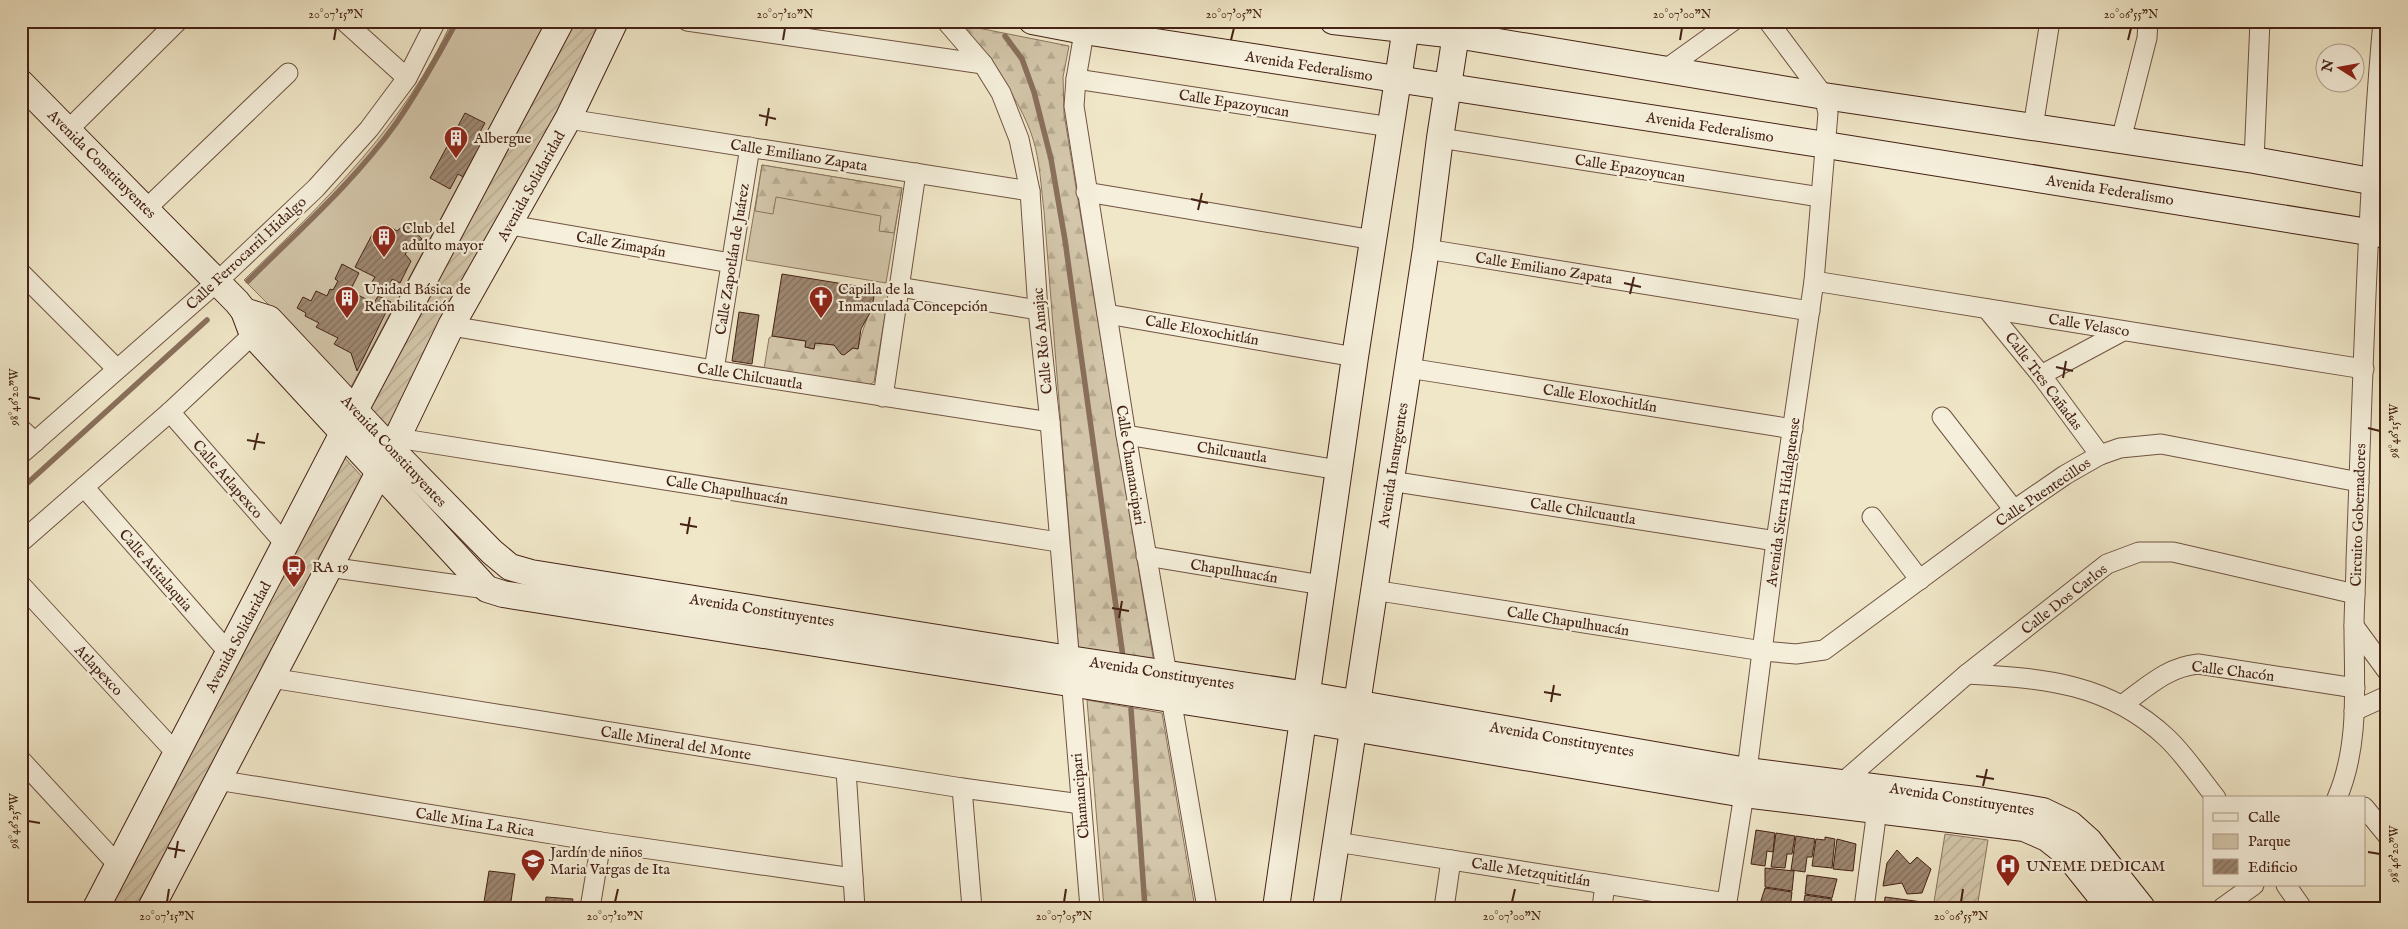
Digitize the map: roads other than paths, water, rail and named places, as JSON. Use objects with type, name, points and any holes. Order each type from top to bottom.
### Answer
[{"type":"street","points":[[68,130],[178,21]]},
{"type":"street","points":[[344,21],[407,78]]},
{"type":"street","name":"Calle Ferrocarril Hidalgo","points":[[28,448],[116,368],[218,281],[316,188],[369,129],[407,78],[436,21]]},
{"type":"street","name":"Avenida Solidaridad","points":[[96,908],[355,410],[561,21]]},
{"type":"street","name":"Avenida Solidaridad","points":[[152,907],[389,453],[451,326],[510,226],[568,119],[615,21]]},
{"type":"street","points":[[687,21],[983,64]]},
{"type":"street","name":"Calle Río Amajac","points":[[946,21],[983,64],[1001,93],[1019,139],[1030,191],[1038,310],[1050,422],[1058,542],[1070,672]]},
{"type":"street","name":"Avenida Federalismo","points":[[1032,21],[1085,26],[1398,79],[2378,233]]},
{"type":"street","points":[[1332,21],[1457,28],[1824,96],[2254,160],[2380,182]]},
{"type":"street","points":[[1666,68],[1733,21]]},
{"type":"street","points":[[1768,21],[1824,96]]},
{"type":"street","points":[[2033,128],[2050,21]]},
{"type":"street","points":[[2121,140],[2147,38],[2148,21]]},
{"type":"street","points":[[2254,160],[2260,21]]},
{"type":"street","name":"Circuito Gobernadores","points":[[2341,790],[2352,738],[2354,711],[2354,626],[2359,482],[2364,369],[2378,233],[2383,21]]},
{"type":"street","name":"Calle Chamancipari","points":[[1085,26],[1076,79],[1074,106],[1086,192],[1146,556],[1207,908]]},
{"type":"street","points":[[1276,908],[1306,708],[1322,585],[1406,26]]},
{"type":"street","name":"Avenida Insurgentes","points":[[1326,908],[1426,249],[1440,138],[1457,28]]},
{"type":"street","points":[[146,209],[288,73]]},
{"type":"street","name":"Calle Epazoyucan","points":[[1076,79],[1391,127]]},
{"type":"street","name":"Avenida Constituyentes","points":[[21,83],[218,281],[244,311],[355,410],[389,453],[487,589],[503,594],[763,623],[1070,672],[1170,699],[1306,708]]},
{"type":"street","name":"Avenida Sierra Hidalguense","points":[[1726,905],[1746,782],[1776,541],[1814,281],[1828,113],[1824,96]]},
{"type":"street","name":"Calle Emiliano Zapata","points":[[568,119],[1030,191]]},
{"type":"street","name":"Calle Epazoyucan","points":[[1440,138],[1820,197]]},
{"type":"street","name":"Calle Zapotlán de Juárez","points":[[714,370],[750,147]]},
{"type":"street","points":[[883,398],[916,173]]},
{"type":"street","points":[[1086,192],[1374,240]]},
{"type":"street","name":"Calle Zimapán","points":[[510,226],[731,263]]},
{"type":"street","name":"Calle Emiliano Zapata","points":[[1426,249],[1810,311]]},
{"type":"street","points":[[21,273],[116,368]]},
{"type":"street","name":"Calle Velasco","points":[[1814,281],[2364,369]]},
{"type":"street","points":[[899,286],[1038,310]]},
{"type":"street","name":"Calle Tres Cañadas","points":[[1987,309],[2041,375],[2100,455]]},
{"type":"street","name":"Calle Eloxochitlán","points":[[1107,314],[1356,357]]},
{"type":"street","name":"Calle Chilcuautla","points":[[451,326],[883,398],[1050,422]]},
{"type":"street","points":[[21,542],[170,412],[261,327]]},
{"type":"street","name":"Avenida Constituyentes","points":[[261,327],[343,433],[389,453],[510,567],[763,623]]},
{"type":"street","points":[[2041,375],[2123,331]]},
{"type":"street","name":"Calle Eloxochitlán","points":[[1408,368],[1793,428]]},
{"type":"street","name":"Calle Atlapexco","points":[[170,412],[286,545]]},
{"type":"street","points":[[1942,417],[2014,510]]},
{"type":"street","points":[[21,429],[28,448]]},
{"type":"street","name":"Chilcuautla","points":[[1126,435],[1339,470]]},
{"type":"street","name":"Calle Puentecillos","points":[[1763,652],[1796,654],[1824,650],[2014,510],[2065,475],[2100,455],[2120,448],[2162,444],[2359,482]]},
{"type":"street","name":"Calle Chapulhuacán","points":[[389,453],[1058,542]]},
{"type":"street","name":"Calle Chilcuautla","points":[[1390,481],[1776,541]]},
{"type":"street","name":"Calle Atitalaquia","points":[[84,487],[229,653]]},
{"type":"street","points":[[1872,517],[1920,580]]},
{"type":"street","name":"Calle Dos Carlos","points":[[1840,793],[1967,674],[2108,564],[2139,552],[2174,552],[2355,594]]},
{"type":"street","name":"Chapulhuacán","points":[[1146,556],[1322,585]]},
{"type":"street","points":[[328,568],[487,589]]},
{"type":"street","name":"Atlapexco","points":[[21,585],[177,754]]},
{"type":"street","name":"Calle Chapulhuacán","points":[[1373,590],[1763,652]]},
{"type":"street","points":[[2354,626],[2387,671]]},
{"type":"street","name":"Calle Chacón","points":[[2122,705],[2164,674],[2181,666],[2198,664],[2355,688]]},
{"type":"street","name":"Avenida Constituyentes","points":[[1070,672],[1166,674],[1306,708],[1746,782],[1840,793],[2043,811],[2070,824],[2089,840],[2142,908]]},
{"type":"street","name":"Chamancipari","points":[[1070,672],[1090,908]]},
{"type":"street","points":[[1967,674],[2024,677],[2082,688],[2122,705],[2167,738],[2214,796]]},
{"type":"street","name":"Calle Mineral del Monte","points":[[272,678],[846,770],[1081,804]]},
{"type":"street","points":[[2354,711],[2387,696]]},
{"type":"street","points":[[21,760],[118,865]]},
{"type":"street","points":[[846,770],[855,908]]},
{"type":"street","name":"Calle Mina La Rica","points":[[217,780],[601,842],[852,878]]},
{"type":"street","points":[[962,788],[972,908]]},
{"type":"street","points":[[2341,790],[2353,796]]},
{"type":"street","name":"Avenida Constituyentes","points":[[1840,793],[1875,810],[2024,828],[2047,838],[2066,853],[2110,908]]},
{"type":"street","points":[[2366,809],[2387,835]]},
{"type":"street","points":[[1864,908],[1875,825],[1875,810]]},
{"type":"street","points":[[590,908],[601,842]]},
{"type":"street","name":"Calle Metzquititlán","points":[[1336,842],[1726,905]]},
{"type":"street","points":[[1444,908],[1452,860]]},
{"type":"street","points":[[1602,908],[1605,884]]},
{"type":"street","points":[[2222,908],[2253,886]]},
{"type":"street","points":[[2287,886],[2302,908]]},
{"type":"waterway","points":[[248,281],[345,185],[381,144],[413,98],[457,21]]},
{"type":"waterway","points":[[1005,36],[1022,59],[1034,92],[1051,159],[1065,240],[1123,657]]},
{"type":"waterway","points":[[21,489],[207,320]]},
{"type":"waterway","points":[[1131,709],[1145,908]]},
{"type":"place","name":"Albergue","points":[[456,159]]},
{"type":"place","name":"Club del adulto mayor","points":[[384,258]]},
{"type":"place","name":"Unidad Básica de Rehabilitación","points":[[347,319]]},
{"type":"place","name":"Capilla de la Inmaculada Concepción","points":[[821,319]]},
{"type":"place","name":"RA 19","points":[[294,588]]},
{"type":"place","name":"Jardín de niños Maria Vargas de Ita","points":[[533,882]]},
{"type":"place","name":"UNEME DEDICAM","points":[[2008,887]]}]
